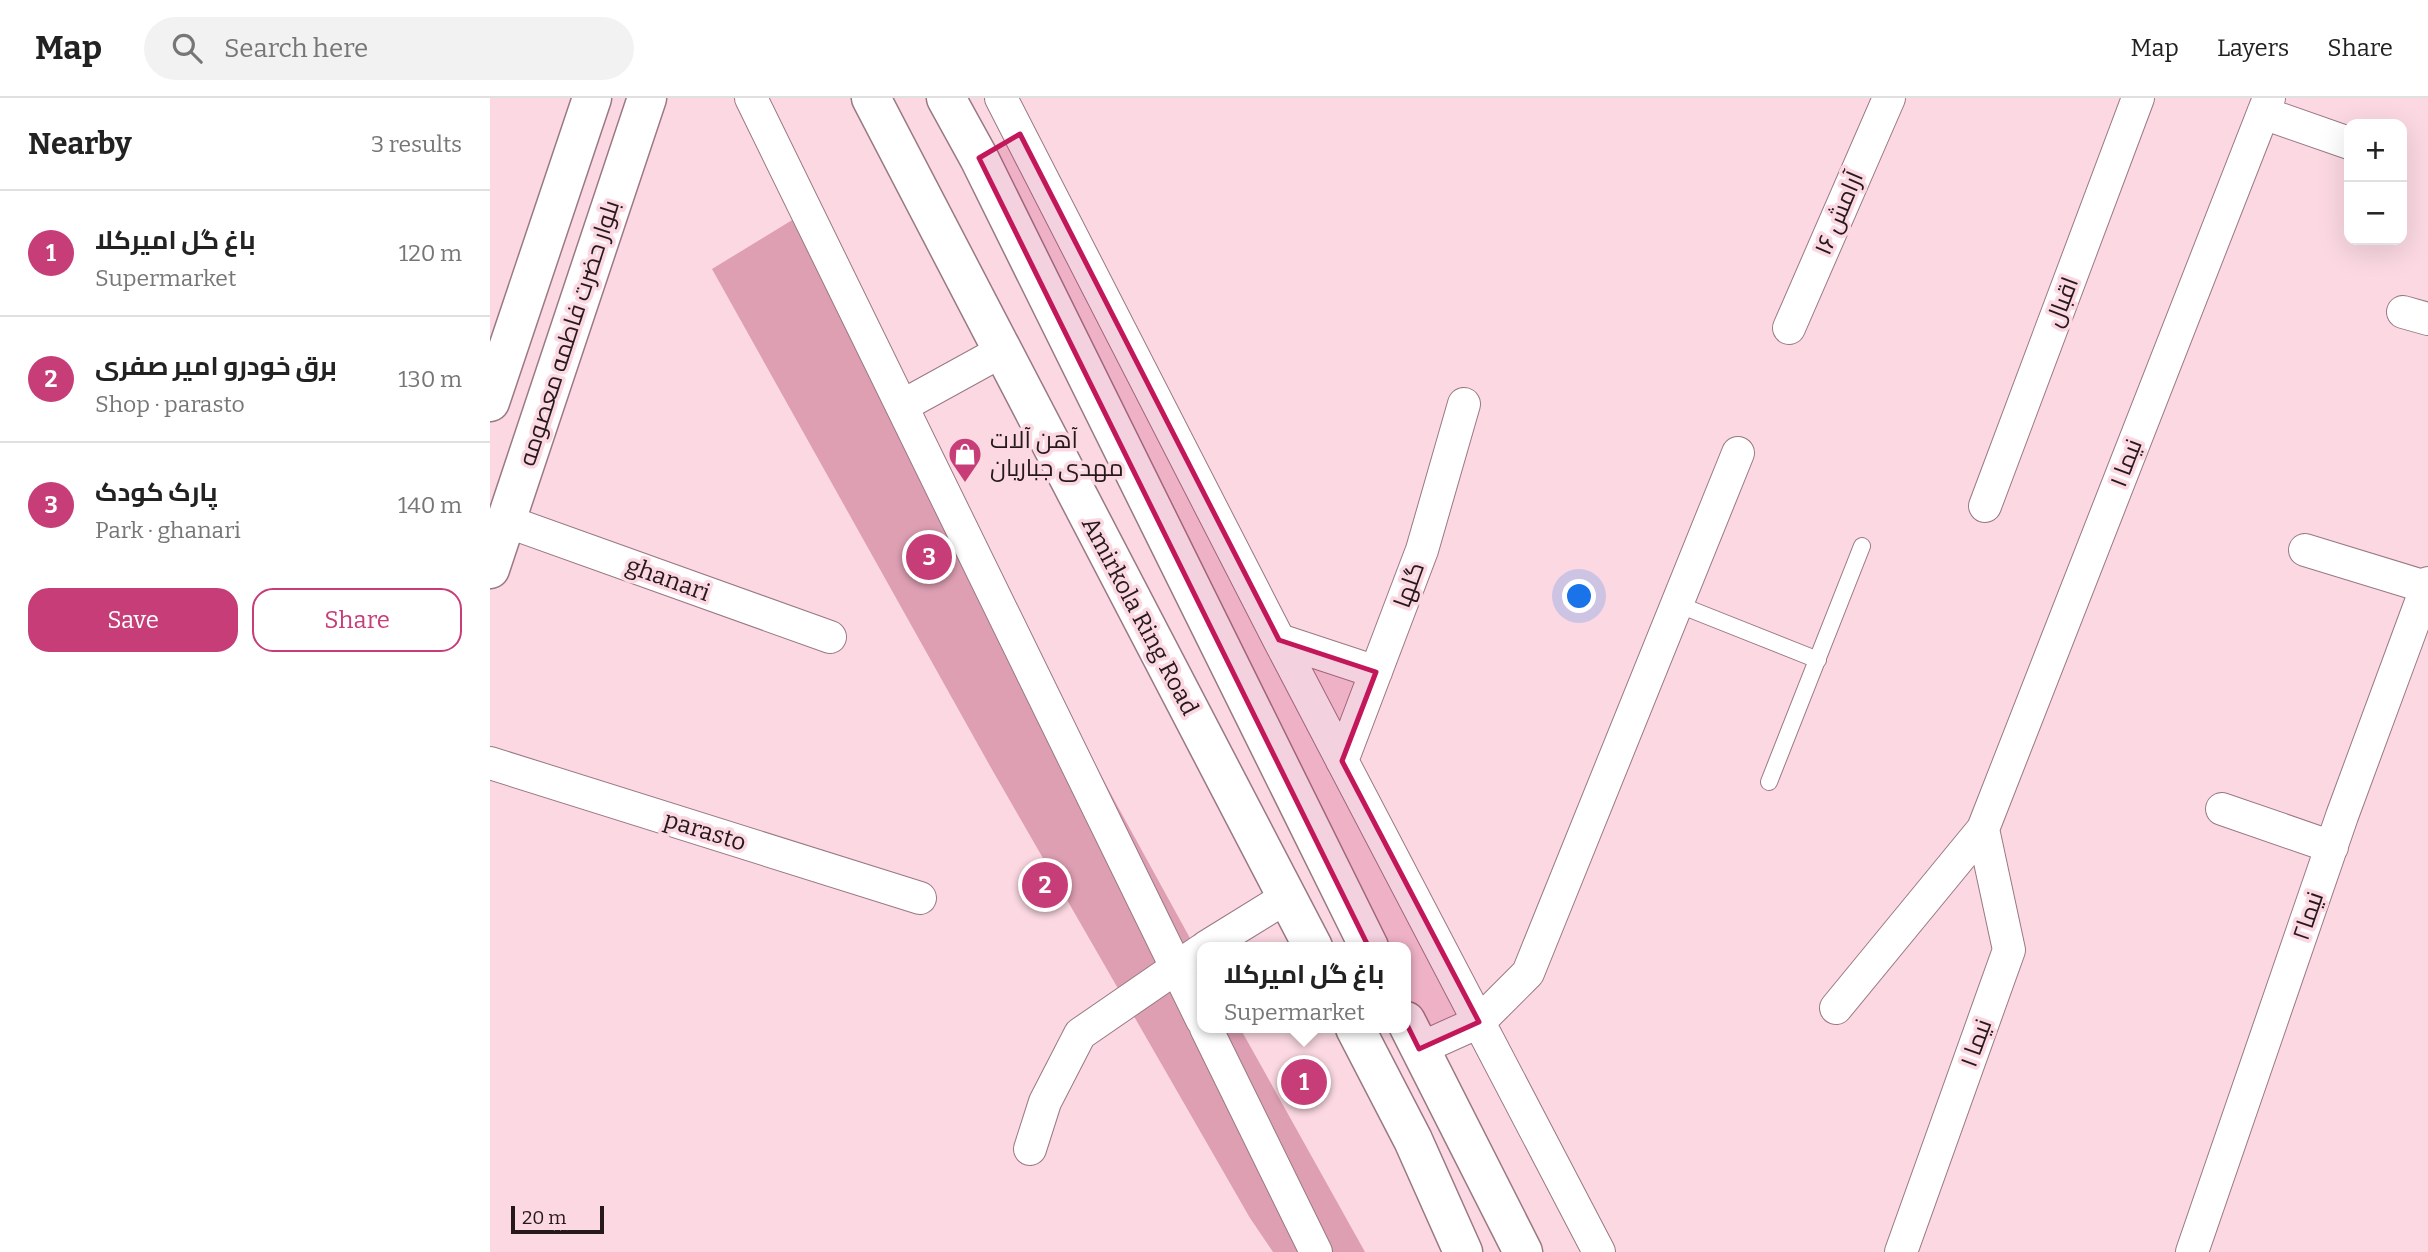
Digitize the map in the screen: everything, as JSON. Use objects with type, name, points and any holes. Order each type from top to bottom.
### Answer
[{"type":"main road","points":[[490,402],[592,98]]},
{"type":"main road","name":"بلوار حضرت فاطمه معصومه","points":[[490,569],[498,518],[647,98]]},
{"type":"main road","name":"Amirkola Ring Road","points":[[871,98],[1310,942]]},
{"type":"main road","points":[[946,98],[979,158],[1367,942]]},
{"type":"main road","points":[[1358,1033],[1413,1140],[1463,1252]]},
{"type":"main road","points":[[1412,1035],[1523,1252]]},
{"type":"street","points":[[751,98],[1197,1010]]},
{"type":"street","points":[[1001,98],[1279,640],[1599,1252]]},
{"type":"street","name":"آرامش ۱۶","points":[[1789,328],[1889,98]]},
{"type":"street","name":"اقبال","points":[[1985,506],[2138,98]]},
{"type":"street","points":[[2266,106],[2344,141]]},
{"type":"street","name":"نیما ۱","points":[[1836,1008],[1983,829],[2266,106]]},
{"type":"street","points":[[979,158],[1020,134]]},
{"type":"street","points":[[902,406],[1002,351]]},
{"type":"street","name":"گلها","points":[[1342,761],[1422,550],[1464,404]]},
{"type":"street","points":[[1412,1035],[1479,1023],[1528,973],[1738,453]]},
{"type":"street","name":"ghanari","points":[[498,518],[830,637]]},
{"type":"street","points":[[2305,550],[2427,585]]},
{"type":"street","name":"نیما۲","points":[[2192,1252],[2332,847],[2427,585]]},
{"type":"street","points":[[1279,640],[1376,672]]},
{"type":"street","name":"parasto","points":[[490,763],[920,898]]},
{"type":"street","points":[[2222,809],[2332,847]]},
{"type":"street","name":"نیما ۱","points":[[1901,1252],[2009,950],[1983,829]]},
{"type":"street","points":[[1214,942],[1287,897]]},
{"type":"street","points":[[1030,1149],[1045,1102],[1080,1034],[1197,952]]},
{"type":"street","points":[[1208,1033],[1316,1252]]},
{"type":"lane","points":[[1769,782],[1862,546]]},
{"type":"lane","points":[[1677,604],[1818,660]]},
{"type":"highlighted area","points":[[1020,134],[1279,640],[1376,672],[1342,761],[1479,1022],[1419,1049],[979,158]]},
{"type":"shaded area","points":[[802,214],[1197,951],[1197,1033],[1243,1033],[1365,1252],[1273,1252],[1250,1218],[990,766],[712,269]]},
{"type":"place","name":"آهن آلات مهدی جباریان","points":[[965,484]]},
{"type":"place","name":"پارک کودک","points":[[929,557]]},
{"type":"place","name":"برق خودرو امیر صفری","points":[[1045,885]]},
{"type":"place","name":"باغ گل امیرکلا","points":[[1304,1082]]}]
